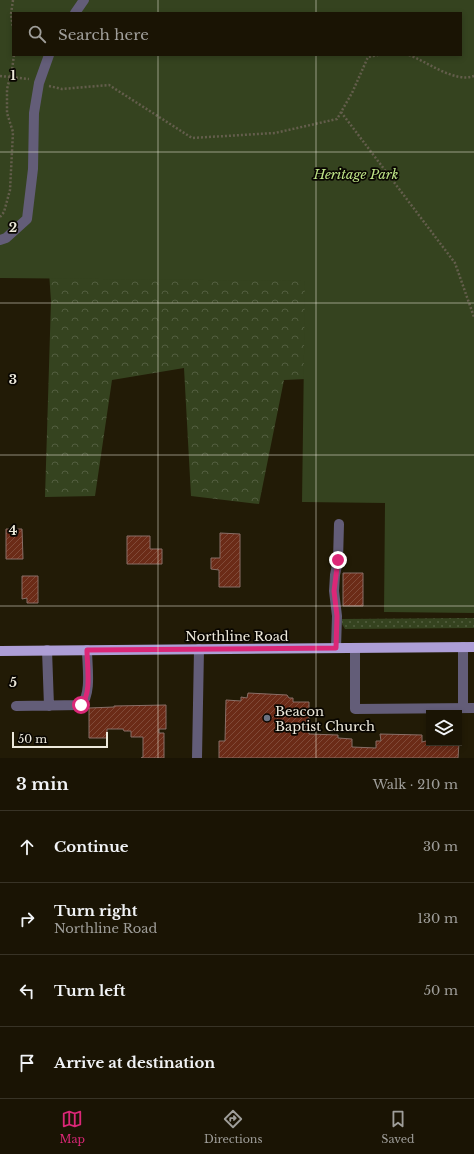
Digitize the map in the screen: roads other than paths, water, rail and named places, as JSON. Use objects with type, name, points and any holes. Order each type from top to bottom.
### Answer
[{"type":"main road","name":"Northline Road","points":[[0,651],[474,647]]},
{"type":"street","points":[[76,12],[84,0]]},
{"type":"street","points":[[0,240],[6,238],[27,219],[33,169],[34,113],[38,82],[50,56]]},
{"type":"street","points":[[336,648],[337,616],[334,591],[338,560],[339,524]]},
{"type":"street","points":[[355,648],[355,709],[474,708]]},
{"type":"street","points":[[463,648],[464,707]]},
{"type":"street","points":[[197,758],[199,649]]},
{"type":"street","points":[[47,650],[49,706]]},
{"type":"street","points":[[16,706],[81,705],[87,694],[87,650]]},
{"type":"place","name":"Beacon Baptist Church","points":[[267,718]]},
{"type":"park label","name":"Heritage Park","points":[[356,174]]}]
